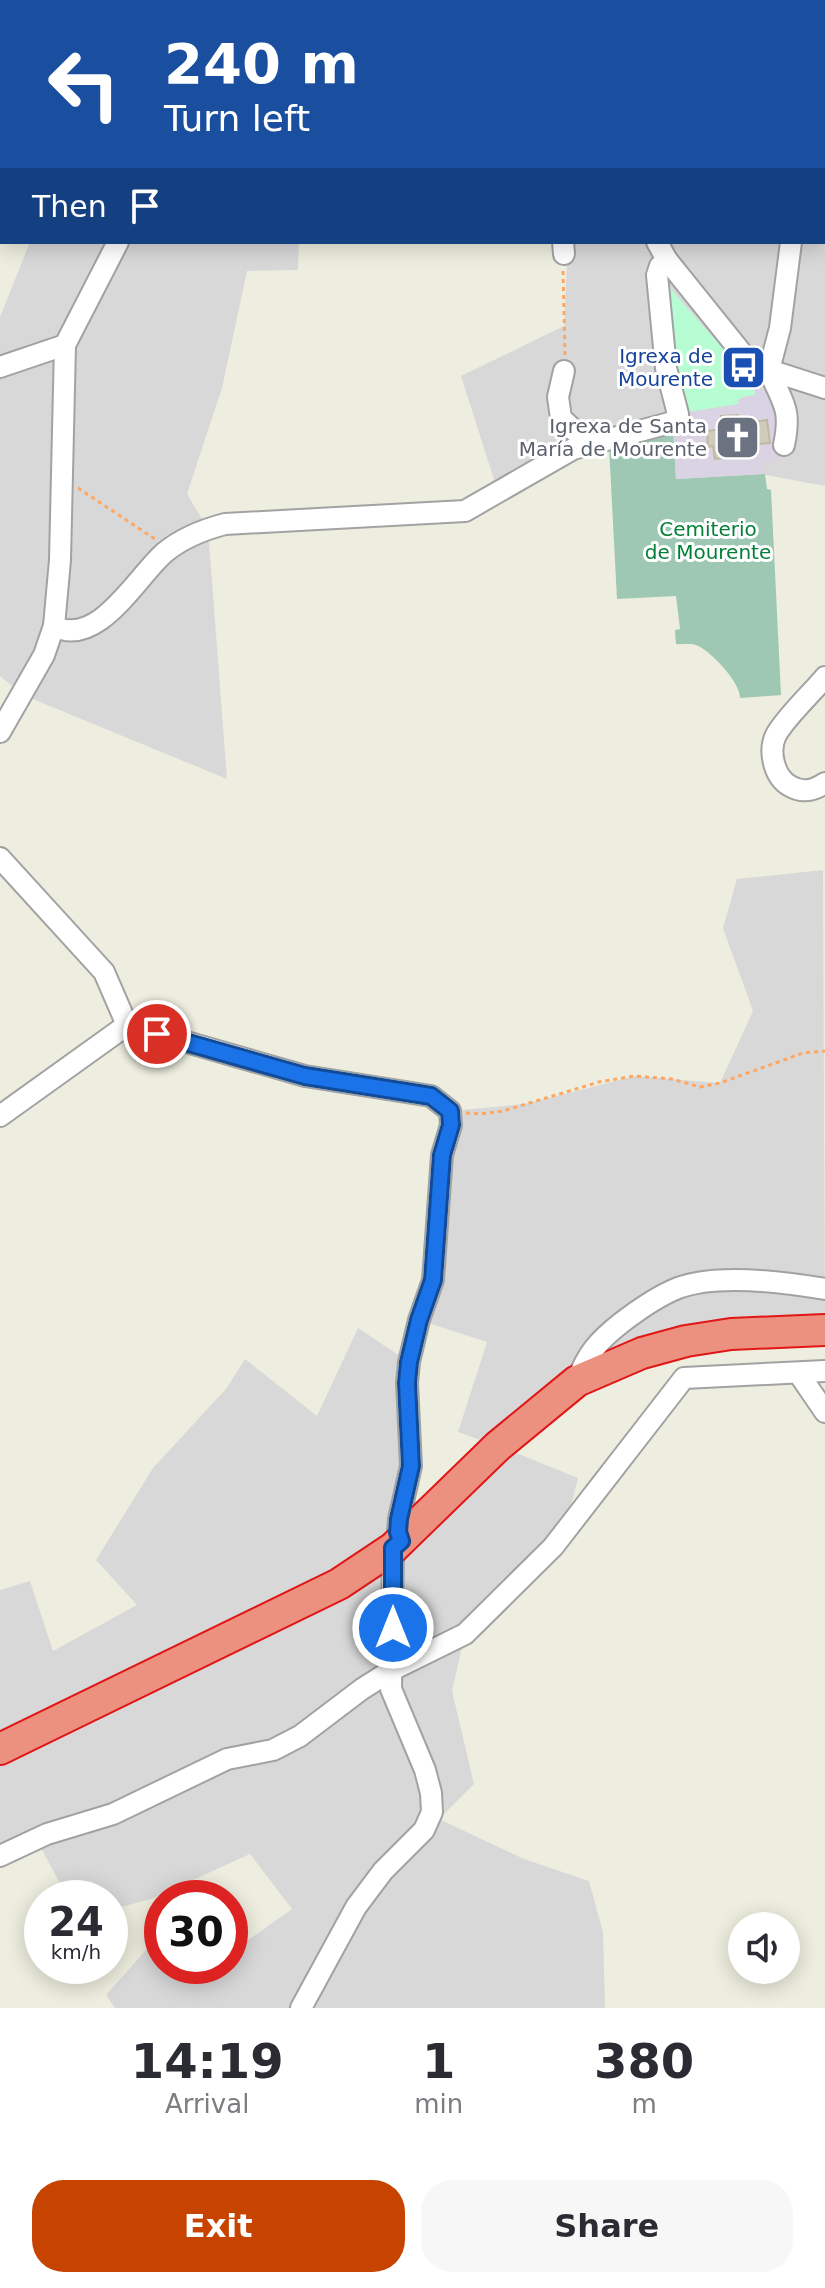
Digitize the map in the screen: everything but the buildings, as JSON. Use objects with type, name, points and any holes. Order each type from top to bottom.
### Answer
[{"type":"highway","points":[[0,1749],[339,1584],[397,1544],[498,1446],[577,1381],[642,1353],[686,1341],[731,1334],[825,1330]]},
{"type":"street","points":[[0,732],[44,655],[54,626],[60,560],[65,345],[117,244]]},
{"type":"street","points":[[784,445],[788,413],[784,397],[769,370],[780,328],[791,244]]},
{"type":"street","points":[[662,251],[745,357],[769,370],[825,388]]},
{"type":"street","points":[[44,655],[93,626],[169,549],[186,537],[225,524],[465,511],[567,452],[673,422],[678,414],[666,368],[657,275],[662,251]]},
{"type":"street","points":[[0,367],[65,345]]},
{"type":"street","points":[[564,371],[558,397],[561,439],[567,452]]},
{"type":"street","points":[[561,418],[579,435],[595,443]]},
{"type":"street","points":[[54,626],[64,631],[78,632],[93,626]]},
{"type":"street","points":[[825,677],[776,736],[773,753],[775,769],[783,782],[793,788],[803,792],[825,783]]},
{"type":"street","points":[[0,858],[104,972],[127,1025]]},
{"type":"street","points":[[127,1025],[305,1076],[431,1096],[450,1111],[451,1125],[442,1155],[433,1280],[409,1362],[407,1383],[411,1466],[399,1519],[391,1689],[425,1770],[432,1812],[424,1830],[383,1871],[356,1907],[301,2008]]},
{"type":"street","points":[[0,1116],[127,1025]]},
{"type":"street","points":[[577,1381],[586,1356],[607,1334],[638,1310],[680,1287],[731,1280],[789,1283],[825,1289]]},
{"type":"street","points":[[0,1856],[47,1834],[113,1814],[227,1759],[273,1750],[300,1736],[392,1670],[465,1634],[542,1558],[684,1378],[825,1371]]},
{"type":"street","points":[[799,1374],[825,1412]]},
{"type":"path","points":[[564,248],[564,371]]},
{"type":"path","points":[[62,476],[169,549]]},
{"type":"path","points":[[450,1111],[480,1114],[503,1111],[599,1082],[635,1076],[672,1079],[700,1087],[720,1083],[803,1053],[825,1051]]},
{"type":"shaded area","points":[[29,244],[299,244],[298,270],[247,271],[222,388],[187,494],[208,529],[227,779],[23,695],[0,676],[0,317]]},
{"type":"shaded area","points":[[568,244],[825,244],[825,486],[761,474],[676,479],[673,422],[595,443],[498,492],[461,376],[564,326]]},
{"type":"shaded area","points":[[754,387],[769,391],[784,434],[779,460],[766,462],[766,466],[761,467],[761,474],[676,479],[673,426],[689,422],[689,412],[739,404],[737,400],[755,395]],"holes":[[[738,415],[739,424],[767,421],[770,442],[740,446],[741,456],[715,459],[713,446],[708,446],[707,431],[722,429],[721,416]]]},
{"type":"shaded area","points":[[823,870],[825,1330],[608,1367],[499,1446],[578,1478],[558,1556],[465,1634],[452,1691],[474,1784],[439,1819],[524,1859],[589,1881],[603,1932],[605,2008],[115,2008],[106,1995],[116,1984],[128,1984],[128,1970],[144,1952],[144,1984],[248,1984],[248,1940],[292,1909],[250,1854],[193,1880],[144,1880],[144,1901],[128,1905],[128,1880],[58,1880],[36,1839],[0,1857],[0,1590],[30,1581],[53,1651],[137,1605],[96,1560],[153,1468],[226,1389],[245,1359],[317,1416],[358,1328],[409,1362],[409,1455],[394,1546],[497,1446],[458,1432],[487,1342],[419,1320],[450,1111],[525,1104],[635,1076],[720,1083],[753,1011],[723,928],[737,879]]},
{"type":"green space","points":[[661,278],[752,382],[756,395],[737,400],[740,404],[689,412],[672,368]]},
{"type":"green space","name":"Cemiterio de Mourente","points":[[673,426],[676,479],[765,474],[767,489],[771,490],[781,695],[740,698],[736,684],[709,653],[696,645],[676,644],[675,630],[680,629],[676,596],[617,599],[609,446]]},
{"type":"place","name":"Igrexa de Mourente","points":[[744,367]]},
{"type":"place","name":"Igrexa de Santa María de Mourente","points":[[738,437]]},
{"type":"route","points":[[157,1034],[305,1076],[431,1096],[450,1111],[451,1125],[442,1155],[433,1280],[409,1362],[407,1383],[411,1466],[399,1519],[401,1541],[393,1548],[393,1628]]}]
